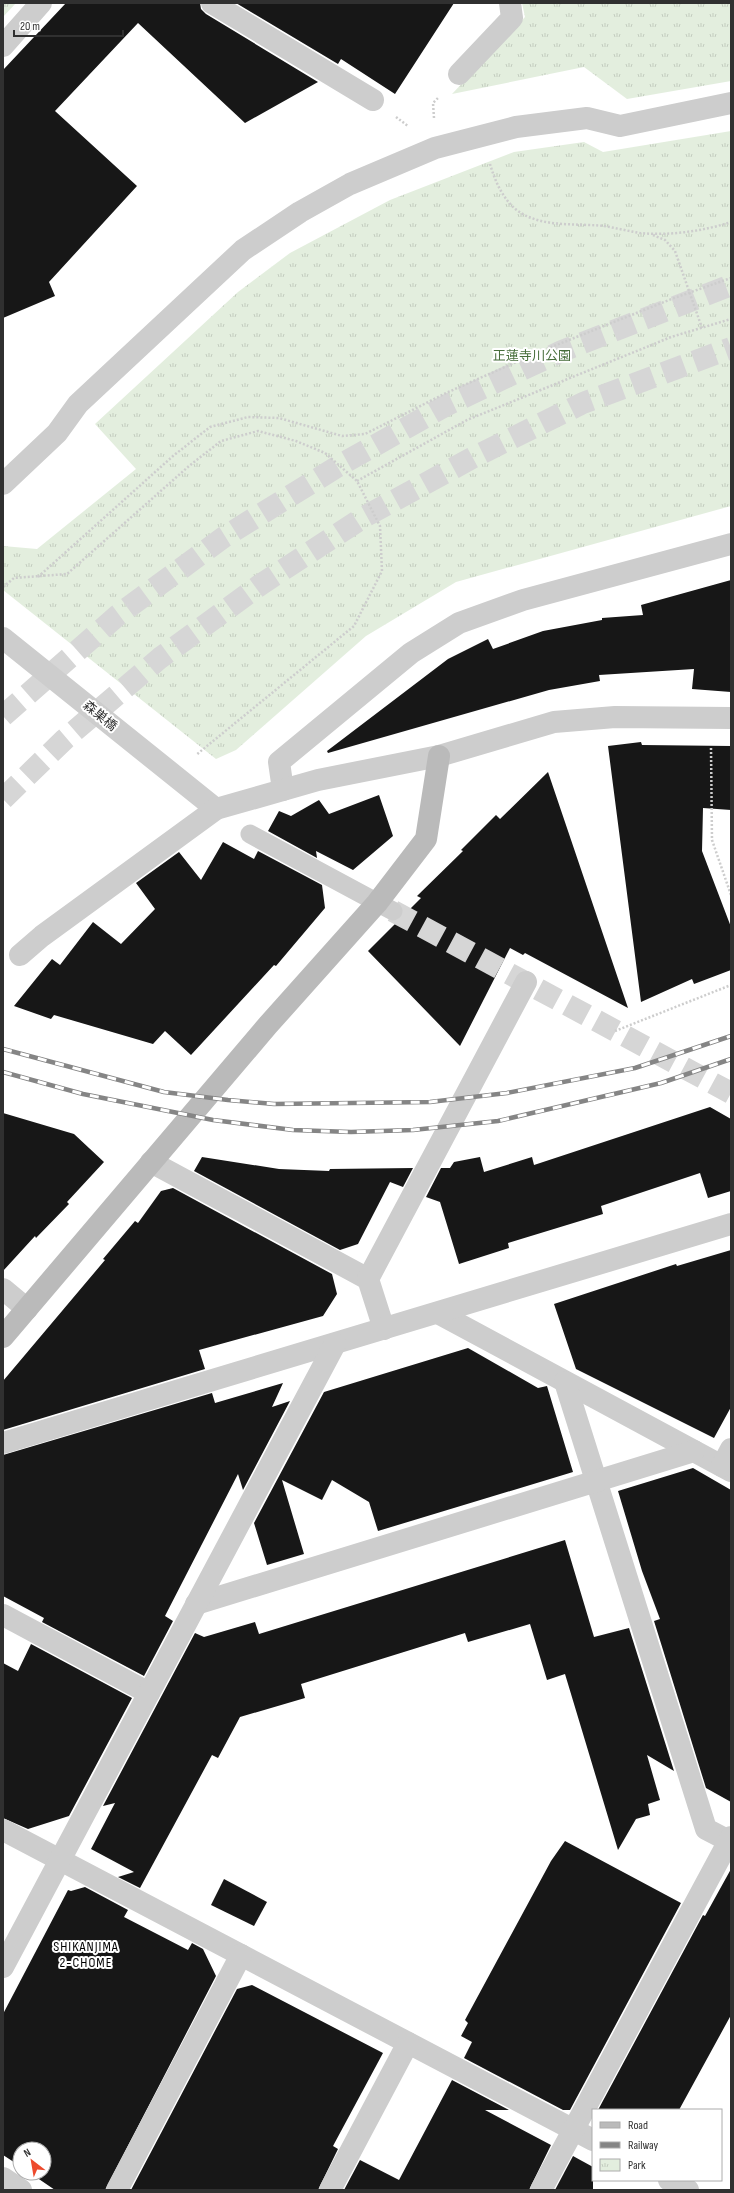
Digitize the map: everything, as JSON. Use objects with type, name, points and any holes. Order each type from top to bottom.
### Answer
[{"type":"street","points":[[3,46],[41,3]]},
{"type":"street","points":[[212,3],[373,100]]},
{"type":"street","points":[[459,74],[512,18],[510,3]]},
{"type":"street","points":[[3,484],[57,433],[78,404],[243,250],[300,212],[350,184],[434,148],[516,127],[587,118],[620,126],[731,103]]},
{"type":"street","points":[[283,790],[279,762],[411,653],[459,623],[523,600],[731,544]]},
{"type":"street","name":"森巣橋","points":[[3,638],[216,808]]},
{"type":"street","points":[[20,955],[42,936],[216,808],[318,780],[439,756],[554,722],[615,717],[731,718]]},
{"type":"street","points":[[3,1337],[268,1025],[385,907],[426,839],[439,756]]},
{"type":"street","points":[[368,1279],[526,982]]},
{"type":"street","points":[[151,1162],[368,1279],[384,1329]]},
{"type":"street","points":[[3,1443],[731,1224]]},
{"type":"street","points":[[3,1289],[27,1309]]},
{"type":"street","points":[[438,1313],[694,1451],[728,1462]]},
{"type":"street","points":[[3,1967],[335,1344]]},
{"type":"street","points":[[541,2190],[730,1840],[706,1829],[565,1382]]},
{"type":"street","points":[[196,1604],[694,1451]]},
{"type":"street","points":[[3,1615],[149,1693]]},
{"type":"street","points":[[3,1830],[592,2139]]},
{"type":"street","points":[[117,2190],[241,1954]]},
{"type":"street","points":[[330,2190],[408,2043]]},
{"type":"street","points":[[3,2178],[21,2190]]},
{"type":"street","points":[[671,2181],[688,2190]]},
{"type":"lane","points":[[250,834],[385,907]]},
{"type":"path","points":[[434,148],[433,103],[459,74]]},
{"type":"path","points":[[373,100],[402,120],[434,148]]},
{"type":"path","points":[[489,162],[503,194],[519,212],[541,220],[584,226],[603,226],[650,234],[664,240],[675,251],[702,328]]},
{"type":"path","points":[[650,234],[700,229],[731,222]]},
{"type":"path","points":[[38,577],[173,456],[210,427],[248,417],[279,418],[342,436],[366,434],[446,393],[539,352],[731,278]]},
{"type":"path","points":[[357,481],[467,420],[671,337],[731,319]]},
{"type":"path","points":[[3,587],[14,578],[67,574],[189,466],[221,441],[258,431],[296,441],[325,452],[357,481],[380,526],[382,571],[354,626],[173,774]]},
{"type":"path","points":[[711,744],[712,840],[731,895]]},
{"type":"path","points":[[615,1030],[731,985]]},
{"type":"green space","points":[[3,3],[16,3],[3,17]]},
{"type":"green space","points":[[522,3],[731,3],[731,81],[627,99],[584,67],[452,94],[525,17]]},
{"type":"green space","name":"正蓮寺川公園","points":[[731,131],[731,506],[456,582],[366,636],[236,750],[216,759],[3,590],[3,546],[37,549],[136,469],[95,424],[238,292],[290,253],[390,200],[514,152],[584,142],[603,152]]},
{"type":"building","points":[[66,3],[200,3],[201,9],[206,14],[318,82],[245,123],[138,23],[55,111],[137,186],[49,282],[55,296],[3,318],[3,70]]},
{"type":"building","points":[[236,3],[454,3],[395,94],[341,59],[338,64]]},
{"type":"building","points":[[731,580],[731,692],[692,689],[694,669],[599,675],[600,681],[549,690],[328,753],[327,751],[448,659],[488,639],[493,649],[543,631],[602,620],[602,618],[643,615],[641,605]]},
{"type":"building","points":[[641,742],[642,745],[731,746],[731,810],[703,808],[702,851],[731,927],[731,970],[694,984],[692,979],[641,1002],[608,746]]},
{"type":"building","points":[[548,772],[628,1008],[525,953],[523,955],[510,948],[460,1046],[368,951],[421,898],[417,896],[463,851],[461,850],[496,815],[500,819]]},
{"type":"building","points":[[379,795],[393,836],[353,870],[316,851],[317,858],[268,831],[279,811],[291,816],[319,800],[329,814]]},
{"type":"building","points":[[223,842],[254,859],[258,851],[322,885],[325,908],[276,966],[274,965],[191,1055],[165,1031],[153,1044],[54,1015],[51,1019],[14,1006],[52,959],[60,965],[93,922],[121,944],[155,909],[136,883],[179,852],[201,880]]},
{"type":"building","points":[[710,1107],[731,1119],[731,1191],[708,1198],[700,1173],[601,1206],[603,1214],[508,1243],[509,1248],[459,1264],[440,1202],[426,1197],[441,1168],[450,1168],[454,1162],[480,1157],[484,1172],[532,1157],[534,1165]]},
{"type":"building","points":[[3,1113],[74,1134],[104,1162],[67,1202],[69,1204],[36,1238],[35,1236],[3,1271]]},
{"type":"building","points":[[202,1157],[279,1169],[329,1171],[330,1169],[413,1168],[403,1187],[390,1182],[358,1244],[340,1250],[194,1171]]},
{"type":"building","points":[[173,1188],[332,1274],[337,1294],[323,1316],[199,1350],[205,1369],[3,1430],[3,1381],[105,1260],[103,1259],[135,1221],[138,1223],[161,1191]]},
{"type":"building","points":[[731,1250],[731,1407],[714,1438],[576,1369],[554,1304],[676,1264],[677,1266]]},
{"type":"building","points":[[468,1348],[538,1388],[547,1386],[573,1472],[378,1531],[369,1502],[332,1480],[322,1500],[282,1480],[304,1554],[267,1565],[254,1523],[324,1392]]},
{"type":"building","points":[[283,1383],[272,1407],[290,1401],[243,1490],[238,1474],[165,1616],[173,1621],[144,1676],[42,1622],[44,1618],[3,1596],[3,1455],[212,1393],[215,1403]]},
{"type":"building","points":[[693,1468],[731,1490],[731,1802],[706,1788],[654,1621],[660,1619],[642,1571],[618,1491]]},
{"type":"building","points":[[565,1540],[594,1637],[629,1628],[674,1771],[647,1755],[660,1800],[648,1804],[650,1815],[636,1819],[618,1850],[565,1674],[547,1680],[530,1624],[468,1642],[465,1633],[301,1684],[305,1698],[240,1717],[218,1758],[212,1755],[140,1888],[118,1877],[134,1872],[91,1849],[115,1803],[103,1806],[195,1633],[204,1637],[255,1622],[259,1634]]},
{"type":"building","points":[[31,1644],[132,1698],[69,1816],[28,1829],[3,1818],[3,1663],[18,1671]]},
{"type":"building","points":[[565,1841],[681,1903],[570,2110],[563,2110],[464,2058],[472,2042],[461,2036],[468,2023],[465,2020],[551,1861]]},
{"type":"building","points":[[731,1869],[731,2015],[680,2109],[599,2109],[703,1915],[705,1916]]},
{"type":"building","points":[[224,1879],[267,1902],[254,1926],[211,1905]]},
{"type":"building","points":[[85,1887],[128,1910],[124,1917],[188,1950],[192,1943],[203,1949],[216,1976],[105,2190],[55,2190],[42,2181],[52,2181],[52,2141],[12,2141],[12,2161],[3,2155],[3,2014],[68,1890],[71,1891]]},
{"type":"building","points":[[252,1985],[383,2053],[333,2146],[338,2149],[318,2190],[131,2190],[237,1989]]},
{"type":"building","points":[[452,2080],[509,2110],[485,2110],[551,2145],[529,2190],[344,2190],[360,2160],[399,2180]]},
{"type":"building","points":[[573,2156],[592,2166],[593,2190],[555,2190]]},
{"type":"tunnel","points":[[3,716],[118,615],[224,537],[340,465],[447,405],[562,351],[731,285]]},
{"type":"tunnel","points":[[3,799],[65,739],[160,658],[260,585],[364,517],[474,457],[583,403],[731,348]]},
{"type":"tunnel","points":[[393,911],[731,1093]]},
{"type":"railway","points":[[3,1049],[164,1092],[228,1100],[274,1104],[430,1102],[507,1093],[635,1068],[731,1036]]},
{"type":"railway","points":[[3,1072],[83,1094],[213,1120],[293,1130],[351,1132],[413,1130],[498,1121],[661,1083],[731,1059]]},
{"type":"district","name":"SHIKANJIMA 2-CHOME","points":[[86,1954]]}]
